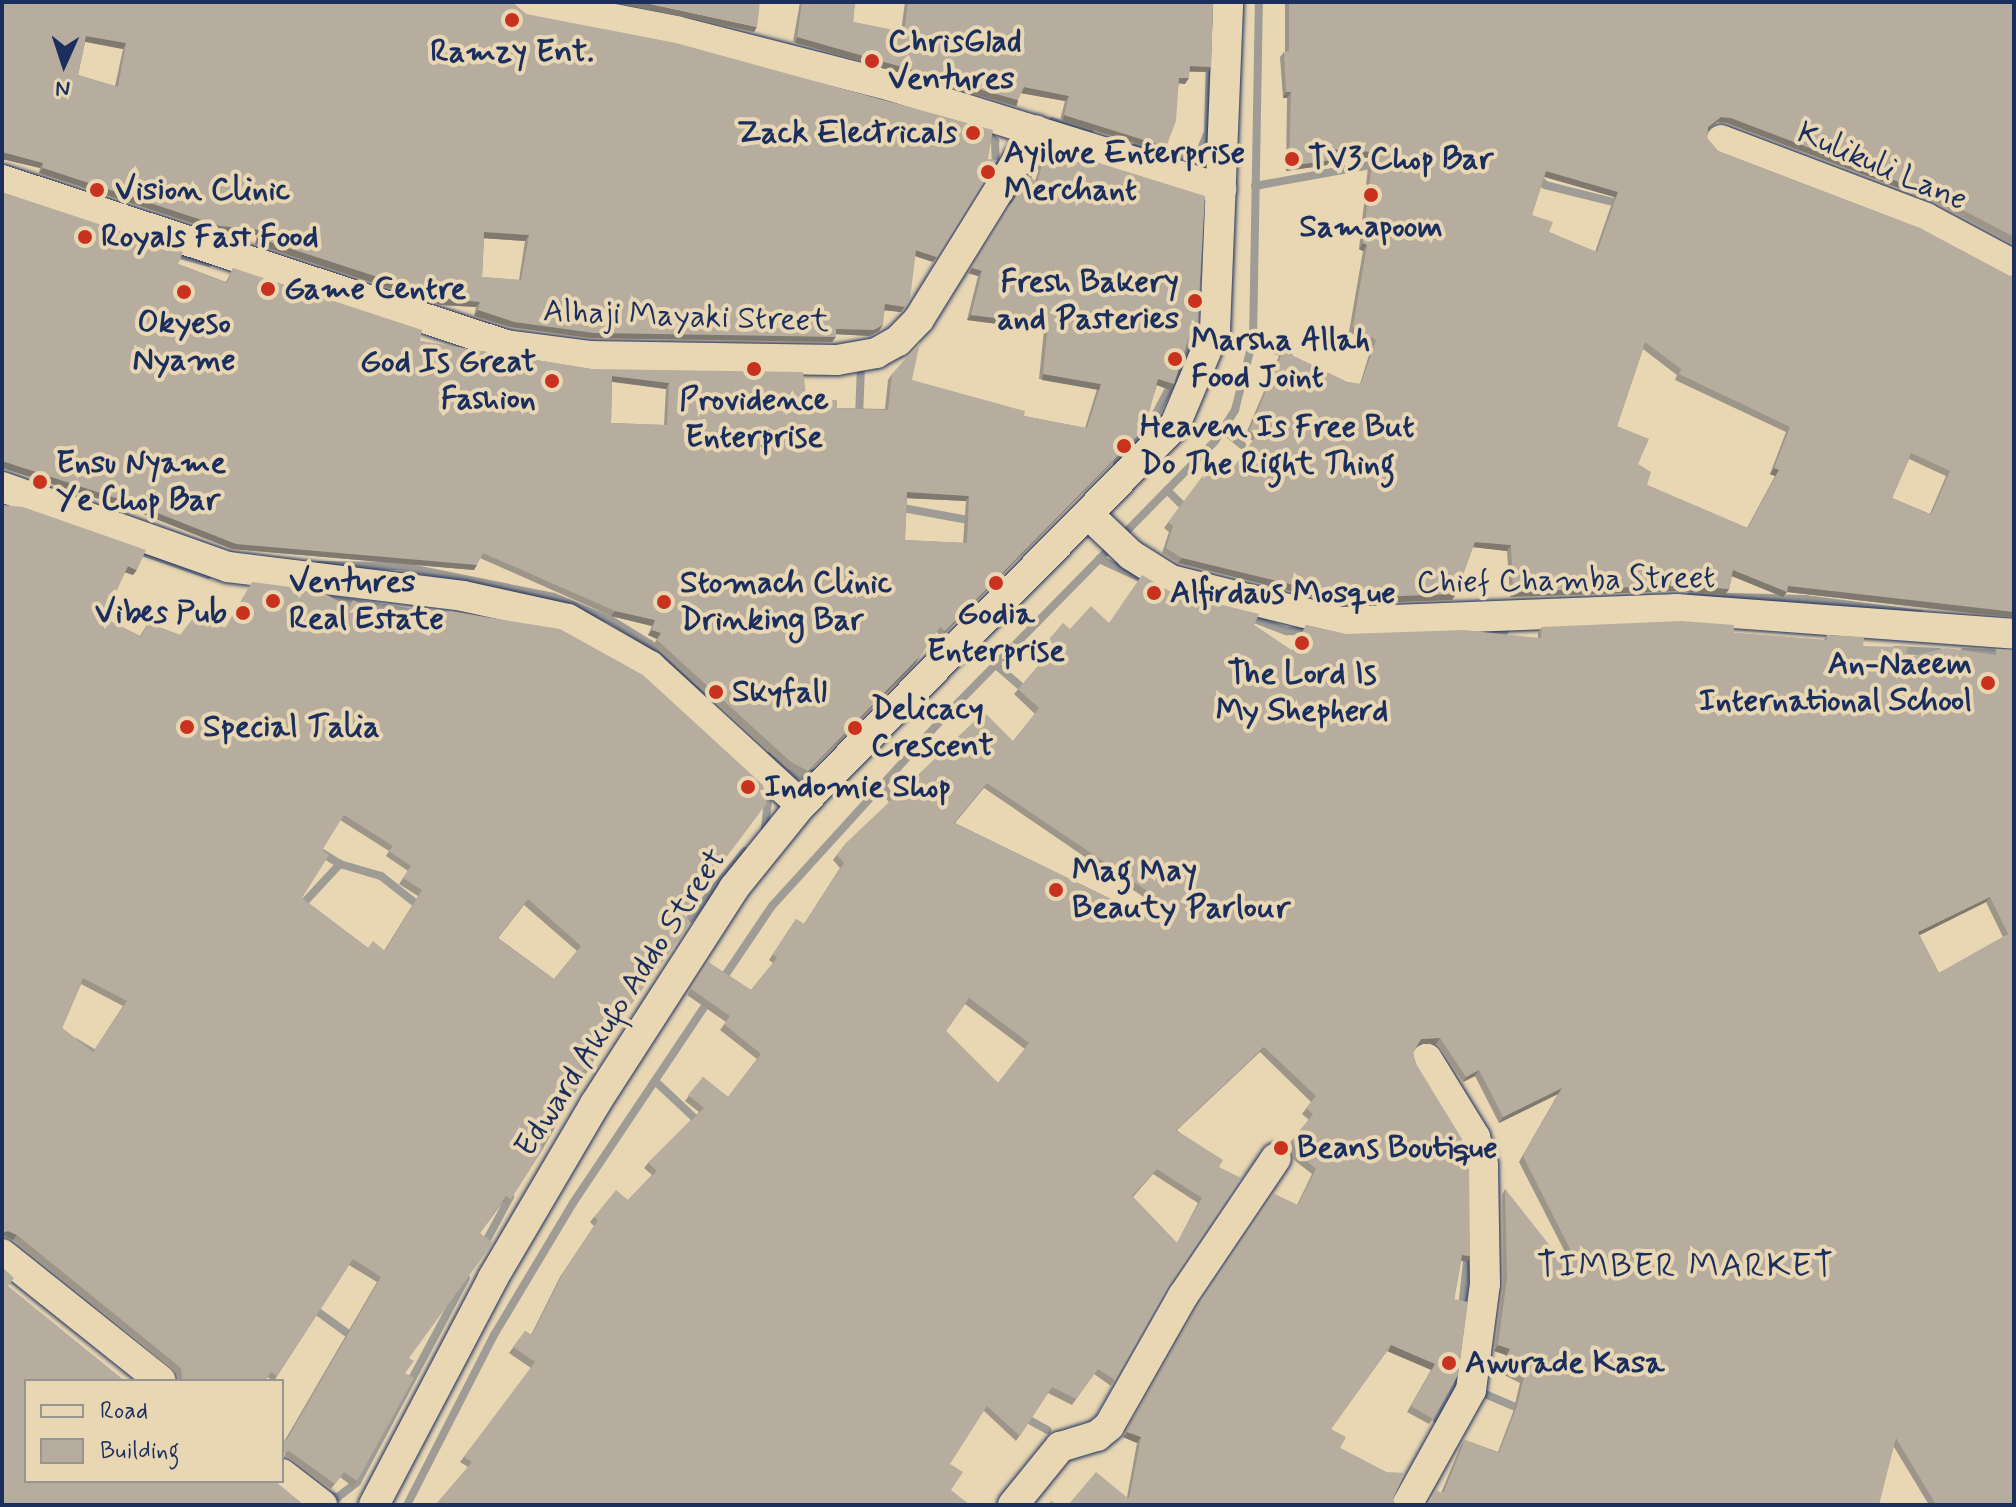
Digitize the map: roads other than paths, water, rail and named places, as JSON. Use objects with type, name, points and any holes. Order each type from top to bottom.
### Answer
[{"type":"street","points":[[526,2],[761,52],[1036,130],[1221,189]]},
{"type":"street","name":"Edward Akufo Addo Street","points":[[374,1505],[493,1278],[595,1104],[697,940],[801,805],[1098,524],[1175,425],[1201,374],[1215,330],[1228,2]]},
{"type":"street","name":"Alhaji Mayaki Street","points":[[2,180],[506,345],[589,356],[837,360],[876,353],[898,341],[919,319],[1036,130]]},
{"type":"street","name":"Kulikuli Lane","points":[[1721,140],[1926,218],[2014,265]]},
{"type":"street","points":[[2,487],[228,567],[463,596],[568,619],[650,666],[801,805]]},
{"type":"street","name":"Chief Chamba Street","points":[[1098,524],[1131,555],[1171,580],[1341,622],[1677,609],[2014,634]]},
{"type":"street","points":[[1407,1505],[1471,1390],[1485,1284],[1483,1165],[1475,1137],[1427,1059]]},
{"type":"street","points":[[1013,1505],[1052,1453],[1109,1426],[1183,1296],[1207,1268],[1276,1158]]},
{"type":"street","points":[[2,1254],[158,1379]]},
{"type":"street","points":[[284,1476],[322,1505]]},
{"type":"waterway","points":[[722,980],[772,906],[946,715],[1215,441],[1235,410],[1253,340],[1259,2]]},
{"type":"waterway","points":[[1136,147],[1180,159],[1201,149],[1208,132],[1210,58]]},
{"type":"waterway","points":[[1052,121],[1089,132]]},
{"type":"waterway","points":[[984,130],[995,141],[996,175]]},
{"type":"waterway","points":[[1005,203],[1024,188],[1029,173],[1048,156]]},
{"type":"waterway","points":[[1255,186],[1376,164]]},
{"type":"waterway","points":[[1537,176],[1545,185],[1621,204]]},
{"type":"waterway","points":[[172,253],[209,263]]},
{"type":"waterway","points":[[1117,463],[1155,415],[1185,358],[1193,326]]},
{"type":"waterway","points":[[1253,340],[1289,356]]},
{"type":"waterway","points":[[859,418],[861,366]]},
{"type":"waterway","points":[[1221,428],[1242,445]]},
{"type":"waterway","points":[[1167,490],[1181,504]]},
{"type":"waterway","points":[[897,507],[974,521]]},
{"type":"waterway","points":[[145,553],[208,575]]},
{"type":"waterway","points":[[1099,559],[1149,582]]},
{"type":"waterway","points":[[319,565],[400,566],[554,597],[611,620],[650,644],[702,695]]},
{"type":"waterway","points":[[1691,596],[1805,599],[1920,614]]},
{"type":"waterway","points":[[327,599],[452,619]]},
{"type":"waterway","points":[[1249,617],[1286,631],[1309,632]]},
{"type":"waterway","points":[[1474,632],[1505,631]]},
{"type":"waterway","points":[[1896,650],[1939,652]]},
{"type":"waterway","points":[[1964,652],[2014,655]]},
{"type":"waterway","points":[[995,664],[1028,693]]},
{"type":"waterway","points":[[768,756],[796,776],[818,772]]},
{"type":"waterway","points":[[762,785],[768,800],[765,829]]},
{"type":"waterway","points":[[882,785],[897,807]]},
{"type":"waterway","points":[[319,851],[340,864],[381,876],[423,909]]},
{"type":"waterway","points":[[683,927],[745,851]]},
{"type":"waterway","points":[[300,907],[340,864]]},
{"type":"waterway","points":[[407,1505],[494,1335],[573,1203],[710,998]]},
{"type":"waterway","points":[[75,1042],[100,1057]]},
{"type":"waterway","points":[[571,1092],[590,1059]]},
{"type":"waterway","points":[[655,1081],[701,1124]]},
{"type":"waterway","points":[[535,1154],[556,1118]]},
{"type":"waterway","points":[[484,1245],[510,1197]]},
{"type":"waterway","points":[[1462,1309],[1468,1251]]},
{"type":"waterway","points":[[324,1496],[338,1497],[357,1482],[466,1278]]},
{"type":"waterway","points":[[310,1306],[354,1338]]},
{"type":"waterway","points":[[1437,1420],[1453,1391],[1456,1370]]},
{"type":"waterway","points":[[1478,1391],[1525,1411]]},
{"type":"waterway","points":[[1022,1416],[1047,1430]]},
{"type":"place","name":"Ramzy Ent.","points":[[512,20]]},
{"type":"place","name":"ChrisGlad Ventures","points":[[872,61]]},
{"type":"place","name":"Zack Electricals","points":[[973,133]]},
{"type":"place","name":"TV3 Chop Bar","points":[[1292,159]]},
{"type":"place","name":"Ayilove Enterprise Merchant","points":[[988,172]]},
{"type":"place","name":"Vision Clinic","points":[[97,190]]},
{"type":"place","name":"Samapoom","points":[[1371,195]]},
{"type":"place","name":"Royals Fast Food","points":[[85,237]]},
{"type":"place","name":"Game Centre","points":[[268,289]]},
{"type":"place","name":"Okyeso Nyame","points":[[184,292]]},
{"type":"place","name":"Fresh Bakery and Pasteries","points":[[1195,301]]},
{"type":"place","name":"Marsha Allah Food Joint","points":[[1175,359]]},
{"type":"place","name":"Providence Enterprise","points":[[754,369]]},
{"type":"place","name":"God Is Great Fashion","points":[[552,381]]},
{"type":"place","name":"Heaven Is Free But Do The Right Thing","points":[[1124,446]]},
{"type":"place","name":"Ensu Nyame Ye Chop Bar","points":[[40,482]]},
{"type":"place","name":"Godia Enterprise","points":[[996,583]]},
{"type":"place","name":"Alfirdaus Mosque","points":[[1154,593]]},
{"type":"place","name":"Ventures Real Estate","points":[[273,601]]},
{"type":"place","name":"Stomach Clinic Drinking Bar","points":[[664,602]]},
{"type":"place","name":"Vibes Pub","points":[[243,613]]},
{"type":"place","name":"The Lord Is My Shepherd","points":[[1302,643]]},
{"type":"place","name":"An-Naeem International School","points":[[1988,683]]},
{"type":"place","name":"Skyfall","points":[[716,692]]},
{"type":"place","name":"Special Talia","points":[[187,727]]},
{"type":"place","name":"Delicacy Crescent","points":[[855,728]]},
{"type":"place","name":"Indomie Shop","points":[[748,787]]},
{"type":"place","name":"Mag May Beauty Parlour","points":[[1056,890]]},
{"type":"place","name":"Beans Boutique","points":[[1281,1148]]},
{"type":"place","name":"Awurade Kasa","points":[[1449,1363]]},
{"type":"district","name":"TIMBER MARKET","points":[[1686,1267]]}]
